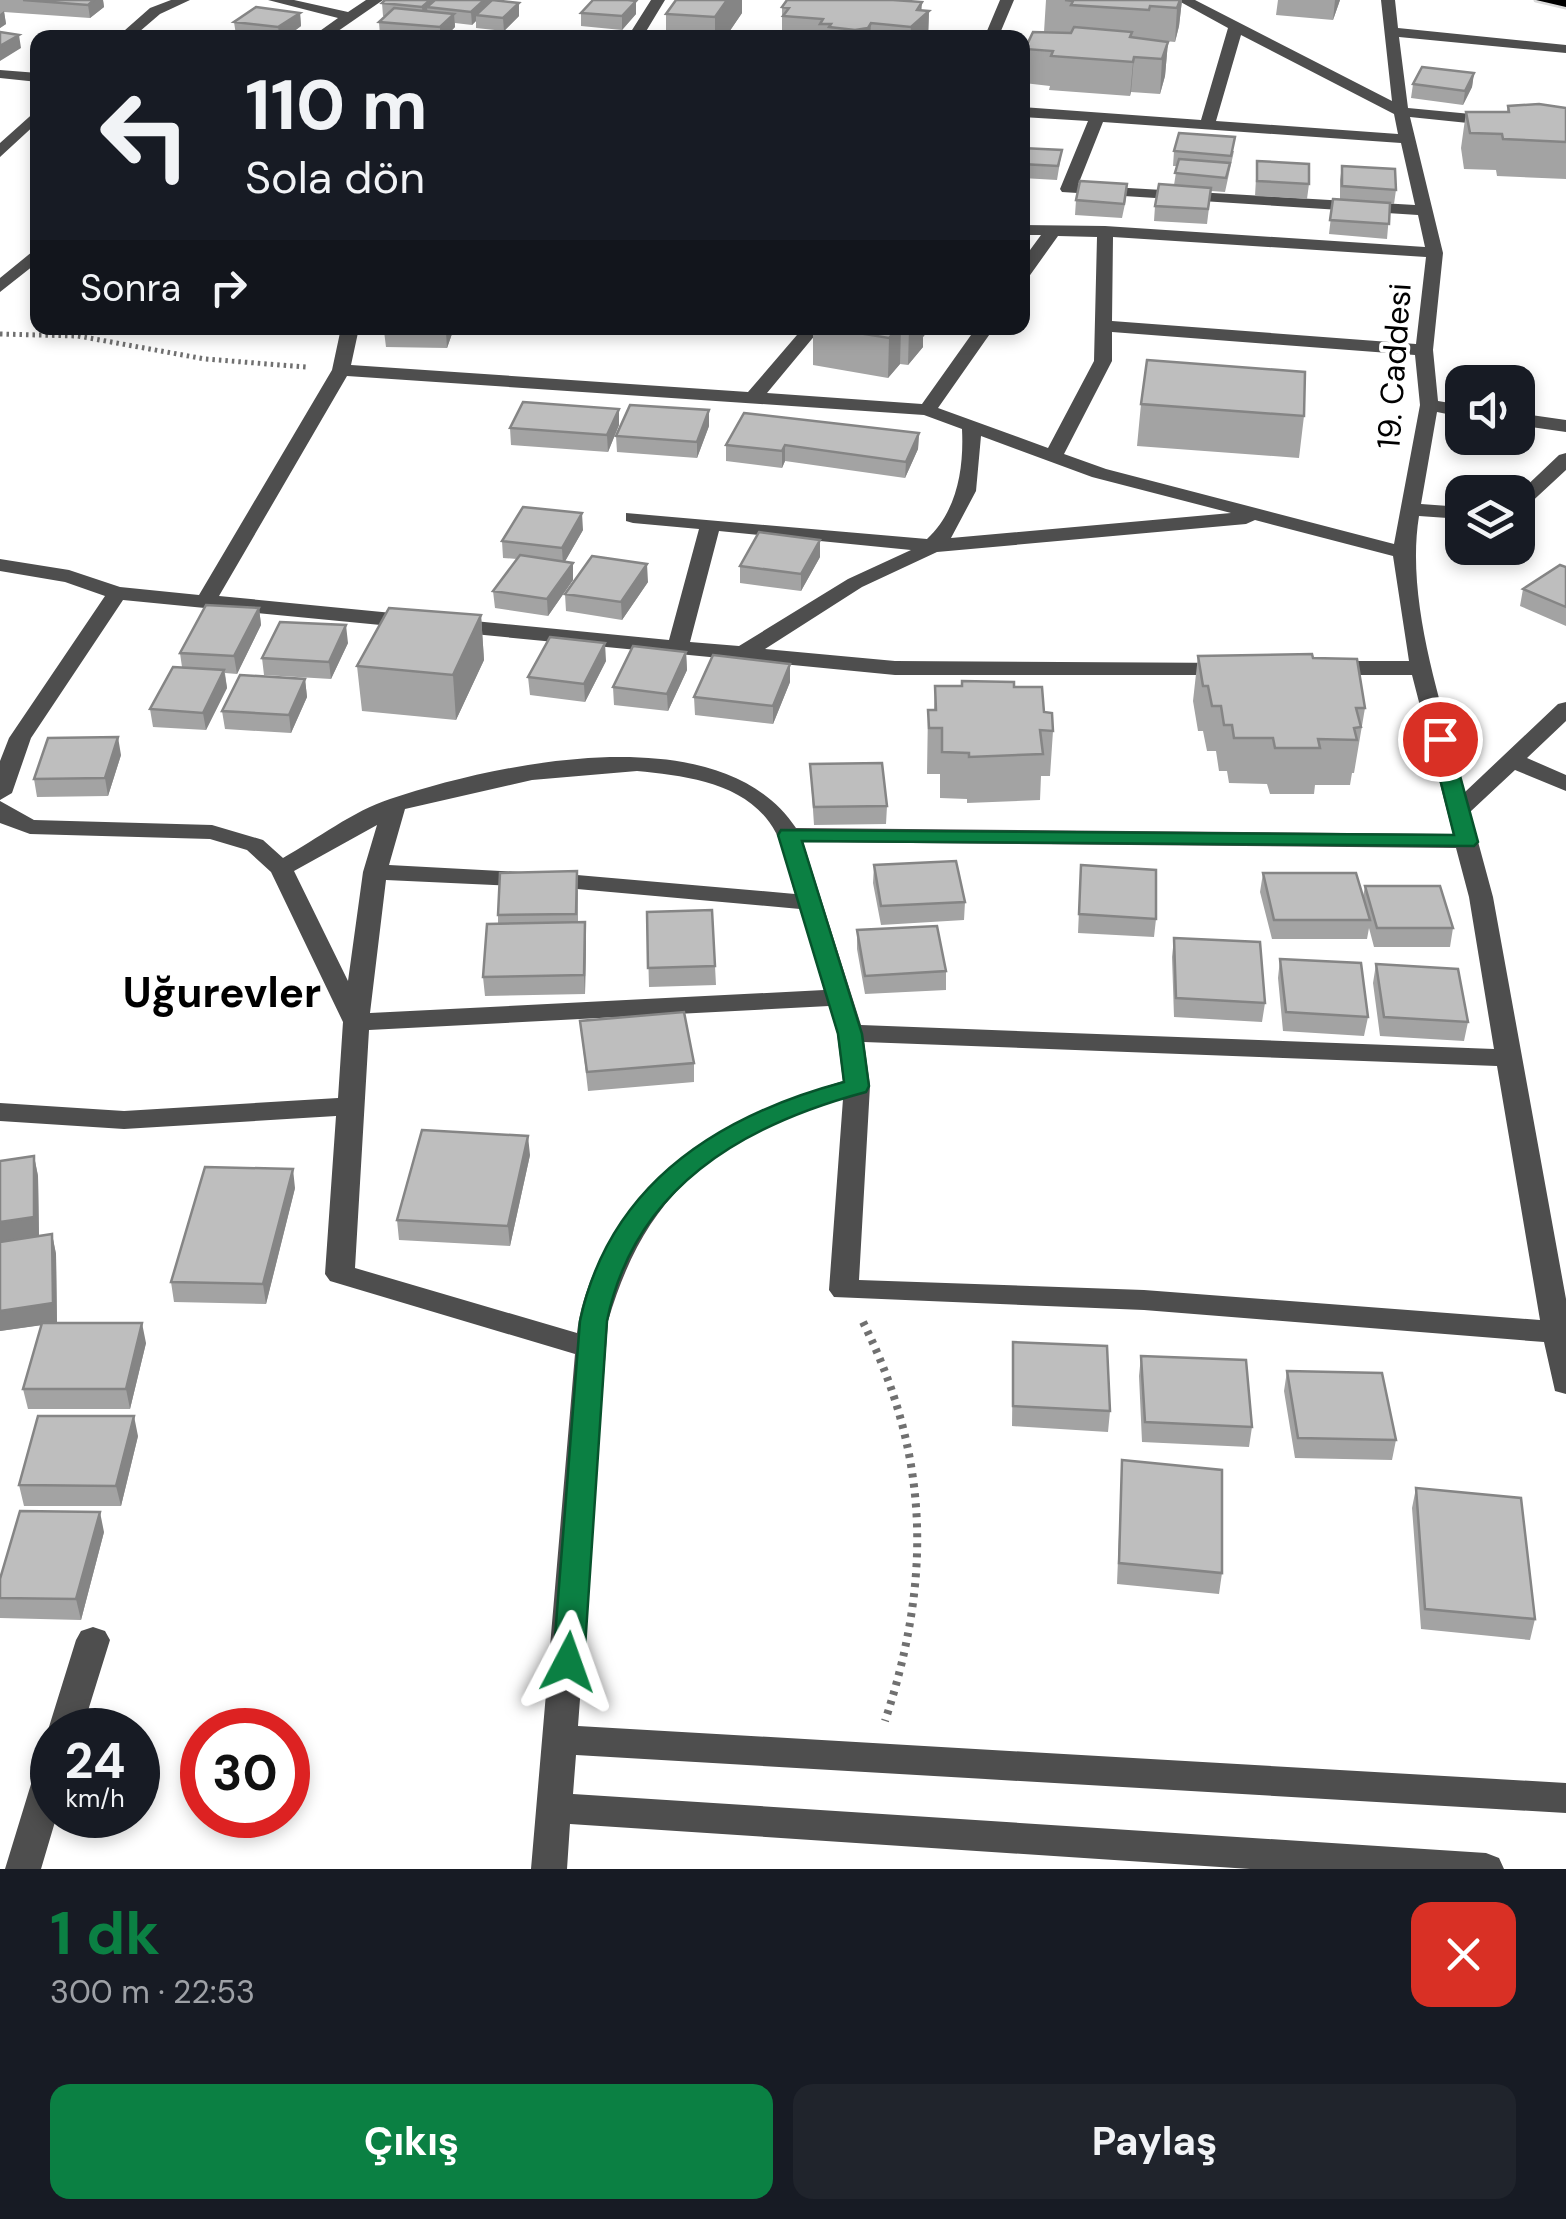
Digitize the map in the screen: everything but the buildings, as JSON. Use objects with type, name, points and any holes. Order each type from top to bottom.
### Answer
[{"type":"main road","points":[[1543,0],[1566,3]]},
{"type":"street","points":[[133,30],[156,11],[183,0]]},
{"type":"street","points":[[276,0],[351,17]]},
{"type":"street","points":[[331,30],[376,0]]},
{"type":"street","points":[[639,30],[658,0]]},
{"type":"street","points":[[994,30],[1006,0]]},
{"type":"street","points":[[1184,0],[1401,112],[1566,128]]},
{"type":"street","name":"19. Caddesi","points":[[1388,0],[1401,112],[1435,253],[1424,350],[1429,406],[1414,510],[1403,552],[1421,668],[1481,897],[1566,1382]]},
{"type":"street","points":[[1207,125],[1236,26]]},
{"type":"street","points":[[1391,32],[1566,49]]},
{"type":"street","points":[[0,74],[30,77]]},
{"type":"street","points":[[1030,113],[1408,139]]},
{"type":"street","points":[[1097,117],[1068,189],[1427,211]]},
{"type":"street","points":[[0,152],[30,122]]},
{"type":"street","points":[[1030,230],[1105,231],[1435,253]]},
{"type":"street","points":[[1030,263],[1053,230]]},
{"type":"street","points":[[1052,456],[1102,361],[1105,231]]},
{"type":"street","points":[[0,287],[30,259]]},
{"type":"street","points":[[1103,326],[1424,350]]},
{"type":"street","points":[[205,602],[341,370],[348,335]]},
{"type":"street","points":[[753,398],[806,335]]},
{"type":"street","points":[[927,410],[980,335]]},
{"type":"street","points":[[341,370],[927,410],[1099,473],[1403,552]]},
{"type":"street","points":[[1429,406],[1445,408]]},
{"type":"street","points":[[1535,421],[1566,426]]},
{"type":"street","points":[[744,653],[856,582],[932,546],[948,526],[968,487],[971,426]]},
{"type":"street","points":[[1535,488],[1566,460]]},
{"type":"street","points":[[1414,510],[1445,512]]},
{"type":"street","points":[[633,517],[932,546],[1266,516]]},
{"type":"street","points":[[678,647],[711,524]]},
{"type":"street","points":[[0,565],[69,576],[117,593],[895,668],[1246,668]]},
{"type":"street","points":[[0,794],[20,738],[117,593]]},
{"type":"street","points":[[1304,668],[1421,668]]},
{"type":"street","points":[[1459,810],[1566,709]]},
{"type":"street","points":[[1513,760],[1566,784]]},
{"type":"street","points":[[281,869],[394,805],[564,768],[651,764],[720,778],[766,804],[789,835],[850,1034],[857,1086],[844,1290],[1144,1300],[1556,1332]]},
{"type":"street","points":[[394,805],[375,872],[356,1022],[340,1274],[592,1348]]},
{"type":"street","points":[[0,808],[6,817],[30,827],[212,832],[255,845],[281,869],[356,1022]]},
{"type":"street","points":[[789,835],[1467,842]]},
{"type":"street","points":[[375,872],[577,882],[810,903]]},
{"type":"street","points":[[356,1022],[839,997]]},
{"type":"street","points":[[850,1034],[1509,1058]]},
{"type":"street","points":[[550,1869],[592,1348],[601,1286],[615,1251],[658,1190],[726,1136],[781,1110],[857,1086]]},
{"type":"street","points":[[0,1112],[124,1120],[351,1106]]},
{"type":"street","points":[[72,1708],[93,1640]]},
{"type":"street","points":[[563,1740],[1566,1798]]},
{"type":"street","points":[[557,1808],[1159,1858],[1486,1869]]},
{"type":"street","points":[[22,1869],[32,1838]]},
{"type":"path","points":[[0,334],[30,335]]},
{"type":"path","points":[[39,335],[78,336],[205,359],[341,370]]},
{"type":"path","points":[[844,1290],[877,1350],[906,1431],[916,1483],[916,1595],[906,1650],[870,1758]]},
{"type":"district","name":"Uğurevler","points":[[222,992]]},
{"type":"route","points":[[568,1662],[593,1321],[615,1251],[658,1190],[726,1136],[810,1098],[857,1086],[850,1034],[789,835],[1467,842],[1440,739]]}]
